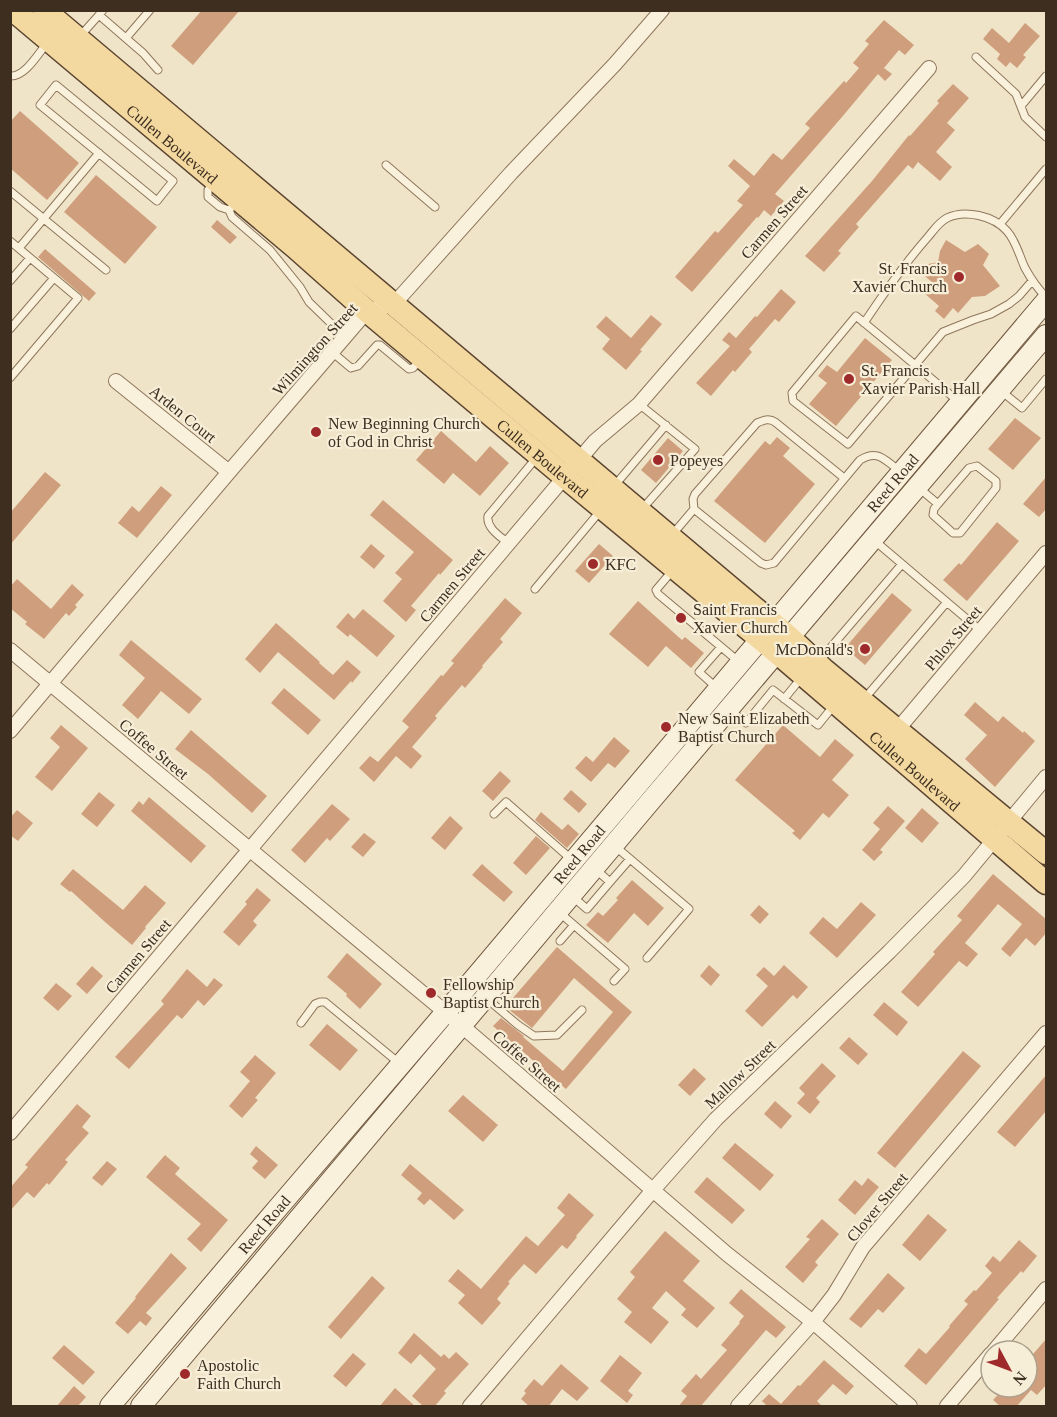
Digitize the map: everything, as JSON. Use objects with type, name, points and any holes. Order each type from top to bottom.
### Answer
[{"type":"main road","name":"Cullen Boulevard","points":[[13,10],[54,22],[77,39],[122,76],[236,196],[276,243],[367,311],[539,455],[572,469]]},
{"type":"main road","name":"Cullen Boulevard","points":[[54,22],[119,99],[214,180],[394,304],[572,469],[607,498],[675,568],[775,638]]},
{"type":"main road","points":[[119,99],[122,76]]},
{"type":"main road","name":"Cullen Boulevard","points":[[607,498],[640,512],[671,537],[810,669],[863,701],[891,737],[995,839],[1047,882]]},
{"type":"main road","name":"Cullen Boulevard","points":[[810,669],[836,703],[891,737],[1009,821],[1047,854]]},
{"type":"street","points":[[394,304],[662,10]]},
{"type":"street","name":"Carmen Street","points":[[10,1133],[595,441],[639,404],[929,68]]},
{"type":"street","name":"Reed Road","points":[[147,1399],[757,676],[775,638],[902,472],[1047,299]]},
{"type":"street","name":"Wilmington Street","points":[[10,731],[367,311],[394,304]]},
{"type":"street","name":"Reed Road","points":[[110,1407],[276,1209],[446,1013],[740,663],[775,638],[873,539],[1047,335]]},
{"type":"street","points":[[1015,338],[1032,352]]},
{"type":"street","name":"Arden Court","points":[[116,381],[229,472]]},
{"type":"street","points":[[902,472],[917,486]]},
{"type":"street","name":"Phlox Street","points":[[891,737],[1047,553]]},
{"type":"street","name":"Coffee Street","points":[[10,650],[462,1026],[727,1254],[813,1322],[910,1407]]},
{"type":"street","name":"Mallow Street","points":[[470,1407],[716,1119],[890,952],[964,876],[1047,777]]},
{"type":"street","points":[[633,790],[648,804]]},
{"type":"street","name":"Clover Street","points":[[738,1407],[813,1322],[834,1295],[863,1247],[1047,1033]]},
{"type":"street","points":[[276,1209],[294,1224]]},
{"type":"street","points":[[1004,1339],[1047,1288]]},
{"type":"street","points":[[947,1407],[979,1369]]},
{"type":"street","points":[[135,1377],[147,1399]]},
{"type":"lane","points":[[126,38],[150,10]]},
{"type":"lane","points":[[77,39],[101,13],[158,70]]},
{"type":"lane","points":[[10,76],[23,73],[54,22]]},
{"type":"lane","points":[[976,57],[1016,94],[1024,117],[1047,137]]},
{"type":"lane","points":[[1021,106],[1047,76]]},
{"type":"lane","points":[[56,85],[173,181],[157,201],[99,153],[40,105],[56,85]]},
{"type":"lane","points":[[19,248],[99,153]]},
{"type":"lane","points":[[386,165],[435,207]]},
{"type":"lane","points":[[1000,224],[1047,169]]},
{"type":"lane","points":[[10,191],[106,270]]},
{"type":"lane","points":[[864,322],[937,226],[946,218],[956,215],[971,214],[1000,224],[1016,246],[1032,281],[1047,299]]},
{"type":"lane","points":[[10,241],[78,298],[10,378]]},
{"type":"lane","points":[[276,243],[309,302],[345,337]]},
{"type":"lane","points":[[10,281],[30,258]]},
{"type":"lane","points":[[10,329],[54,278]]},
{"type":"lane","points":[[960,403],[916,366],[864,322],[856,316],[792,393],[793,401],[848,444],[916,366],[943,332],[991,314],[1009,304],[1019,297],[1032,281]]},
{"type":"lane","points":[[332,352],[351,368],[358,366],[377,345],[410,369],[422,357]]},
{"type":"lane","points":[[1000,390],[1022,408],[1047,379]]},
{"type":"lane","points":[[639,404],[695,449],[640,512]]},
{"type":"lane","points":[[671,537],[694,509],[695,494],[757,423],[764,420],[776,422],[844,478]]},
{"type":"lane","points":[[535,589],[666,425]]},
{"type":"lane","points":[[509,544],[490,527],[487,521],[488,516],[539,455]]},
{"type":"lane","points":[[694,509],[766,565],[774,562],[860,460],[873,455],[886,460],[902,472]]},
{"type":"lane","points":[[977,466],[996,481],[996,488],[960,533],[953,533],[933,515],[938,504],[969,468],[977,466]]},
{"type":"lane","points":[[917,486],[938,504]]},
{"type":"lane","points":[[873,539],[981,631]]},
{"type":"lane","points":[[784,699],[902,564]]},
{"type":"lane","points":[[675,568],[656,590],[658,594],[740,663]]},
{"type":"lane","points":[[863,701],[946,602]]},
{"type":"lane","points":[[718,689],[699,672],[721,647]]},
{"type":"lane","points":[[757,676],[818,725],[836,703]]},
{"type":"lane","points":[[729,710],[746,723],[773,690]]},
{"type":"lane","points":[[494,814],[506,802],[573,861]]},
{"type":"lane","points":[[614,845],[689,909],[647,958]]},
{"type":"lane","points":[[565,904],[587,909],[630,859]]},
{"type":"lane","points":[[594,868],[610,882]]},
{"type":"lane","points":[[565,904],[574,925],[625,969],[614,981]]},
{"type":"lane","points":[[560,941],[574,925]]},
{"type":"lane","points":[[486,998],[534,1036],[557,1035],[582,1010]]},
{"type":"lane","points":[[301,1023],[315,1004],[325,1002],[401,1065]]},
{"type":"building","points":[[202,10],[240,10],[193,65],[171,46]]},
{"type":"building","points":[[884,20],[914,45],[905,55],[899,50],[884,68],[892,74],[885,81],[878,74],[775,194],[784,201],[771,216],[764,210],[692,292],[675,277],[715,231],[718,233],[743,205],[737,201],[750,186],[728,166],[734,159],[754,176],[773,153],[782,160],[810,128],[805,124],[859,68],[853,63],[869,44],[865,41]]},
{"type":"building","points":[[1025,23],[1040,36],[1023,55],[1026,57],[1017,68],[1010,62],[1006,67],[997,59],[1000,54],[983,39],[992,28],[1009,43]]},
{"type":"building","points":[[953,84],[969,98],[947,123],[955,130],[936,152],[952,167],[940,181],[918,162],[913,169],[908,165],[856,224],[859,227],[838,251],[841,253],[824,272],[805,256],[872,181]]},
{"type":"building","points":[[20,111],[79,163],[47,200],[10,168],[10,122]]},
{"type":"building","points":[[96,175],[157,227],[125,264],[64,212]]},
{"type":"building","points":[[217,220],[237,237],[230,244],[211,227]]},
{"type":"building","name":"St. Francis Xavier Church","points":[[946,240],[965,252],[978,244],[989,254],[983,265],[1000,286],[985,296],[972,297],[958,313],[953,308],[944,319],[935,311],[939,306],[924,293],[933,283],[914,267],[938,262],[940,251]]},
{"type":"building","points":[[45,249],[96,293],[89,301],[38,257]]},
{"type":"building","points":[[781,289],[796,302],[779,322],[775,319],[749,349],[752,352],[711,396],[696,383],[730,346],[722,340],[729,332],[736,338]]},
{"type":"building","points":[[651,315],[662,324],[626,370],[602,349],[610,339],[596,327],[606,316],[631,338]]},
{"type":"building","name":"St. Francis Xavier Parish Hall","points":[[865,338],[892,360],[836,426],[809,404],[827,383],[818,376],[827,365],[837,372]]},
{"type":"building","points":[[1015,418],[1041,438],[1013,470],[988,449]]},
{"type":"building","points":[[441,431],[476,462],[490,446],[509,463],[480,496],[453,473],[444,484],[416,460]]},
{"type":"building","points":[[777,437],[790,448],[783,456],[815,484],[765,543],[714,501],[765,441],[770,445]]},
{"type":"building","points":[[668,438],[683,451],[656,483],[641,470]]},
{"type":"building","points":[[45,472],[61,485],[10,545],[10,513]]},
{"type":"building","points":[[1047,476],[1047,508],[1039,517],[1023,504]]},
{"type":"building","points":[[161,486],[172,495],[137,538],[118,523],[132,506],[139,512]]},
{"type":"building","points":[[383,500],[453,560],[411,606],[416,610],[406,622],[383,601],[402,579],[395,573],[414,552],[370,515]]},
{"type":"building","points":[[997,522],[1019,541],[967,601],[943,580],[959,563],[961,565]]},
{"type":"building","points":[[371,544],[385,556],[374,569],[360,557]]},
{"type":"building","points":[[599,544],[613,556],[589,583],[575,571]]},
{"type":"building","points":[[17,579],[51,609],[72,584],[84,595],[69,616],[66,613],[44,639],[10,608],[10,587]]},
{"type":"building","points":[[892,593],[912,610],[865,665],[845,648]]},
{"type":"building","points":[[505,598],[522,613],[500,639],[503,642],[483,667],[465,688],[462,685],[412,747],[422,756],[411,769],[396,756],[374,782],[359,768],[370,756],[378,762],[409,727],[402,721],[454,663],[451,661]]},
{"type":"building","points":[[638,601],[682,640],[685,637],[704,653],[691,668],[666,646],[648,667],[609,634]]},
{"type":"building","points":[[363,609],[395,636],[377,657],[350,634],[348,637],[336,627],[348,613],[354,619]]},
{"type":"building","points":[[276,623],[333,675],[347,660],[361,672],[334,700],[278,652],[260,673],[245,659]]},
{"type":"building","points":[[131,640],[202,699],[189,714],[161,691],[138,719],[122,705],[145,678],[119,655]]},
{"type":"building","points":[[284,688],[321,720],[308,735],[271,703]]},
{"type":"building","points":[[975,702],[998,722],[1003,716],[1035,741],[995,787],[965,759],[987,735],[964,715]]},
{"type":"building","points":[[61,725],[88,748],[52,791],[35,777],[60,747],[50,738]]},
{"type":"building","points":[[783,725],[820,757],[835,739],[854,755],[832,780],[849,795],[829,818],[823,813],[800,840],[792,833],[795,831],[735,780]]},
{"type":"building","points":[[191,730],[267,796],[252,813],[208,774],[175,749]]},
{"type":"building","points":[[614,737],[630,751],[615,768],[608,763],[591,782],[575,768],[586,756],[593,762]]},
{"type":"building","points":[[500,771],[511,781],[493,801],[482,791]]},
{"type":"building","points":[[571,790],[587,804],[579,813],[563,799]]},
{"type":"building","points":[[99,792],[115,805],[97,827],[81,814]]},
{"type":"building","points":[[149,797],[206,846],[191,863],[131,811],[139,801],[143,805]]},
{"type":"building","points":[[332,804],[350,819],[330,841],[327,838],[305,863],[291,850]]},
{"type":"building","points":[[888,806],[905,821],[880,850],[883,852],[874,861],[862,850],[880,829],[873,823]]},
{"type":"building","points":[[922,808],[939,823],[922,843],[905,828]]},
{"type":"building","points":[[17,810],[33,823],[18,841],[10,835],[10,818]]},
{"type":"building","points":[[541,812],[562,830],[568,824],[579,834],[567,848],[535,820]]},
{"type":"building","points":[[450,816],[463,828],[445,850],[431,838]]},
{"type":"building","points":[[364,833],[376,842],[363,857],[351,847]]},
{"type":"building","points":[[536,836],[550,848],[526,875],[513,863]]},
{"type":"building","points":[[482,864],[513,892],[504,902],[472,875]]},
{"type":"building","points":[[73,869],[123,910],[145,885],[166,903],[132,945],[60,884]]},
{"type":"building","points":[[993,874],[1047,920],[1047,932],[1035,946],[1026,938],[1010,957],[1001,949],[1022,924],[998,904],[965,943],[978,954],[967,967],[959,961],[918,1007],[901,992],[962,920],[957,916]]},
{"type":"building","points":[[632,880],[664,908],[648,926],[634,913],[608,943],[586,925],[598,912],[603,916]]},
{"type":"building","points":[[257,888],[271,900],[253,921],[257,925],[239,946],[223,932],[247,904],[245,902]]},
{"type":"building","points":[[861,902],[876,915],[837,958],[809,933],[823,917],[837,929]]},
{"type":"building","points":[[759,905],[769,914],[760,924],[750,915]]},
{"type":"building","points":[[557,947],[632,1012],[566,1089],[493,1026],[501,1018],[563,1071],[613,1012],[574,978],[532,1028],[508,1009],[506,1006]]},
{"type":"building","points":[[347,953],[382,984],[360,1009],[327,977]]},
{"type":"building","points":[[709,965],[720,975],[711,986],[700,976]]},
{"type":"building","points":[[784,965],[808,987],[797,999],[793,995],[762,1027],[745,1011],[768,986],[756,975],[764,967],[774,976]]},
{"type":"building","points":[[92,966],[103,976],[87,994],[76,984]]},
{"type":"building","points":[[187,969],[207,987],[214,978],[223,985],[204,1006],[198,1000],[182,1019],[177,1015],[129,1069],[115,1057],[164,1004],[161,1001]]},
{"type":"building","points":[[56,983],[72,996],[58,1011],[43,998]]},
{"type":"building","points":[[884,1002],[908,1022],[897,1036],[873,1015]]},
{"type":"building","points":[[327,1024],[358,1050],[340,1071],[309,1045]]},
{"type":"building","points":[[849,1037],[868,1054],[858,1065],[839,1048]]},
{"type":"building","points":[[963,1051],[981,1066],[895,1168],[877,1153]]},
{"type":"building","points":[[255,1055],[276,1073],[255,1098],[258,1100],[242,1118],[229,1106],[250,1081],[240,1072]]},
{"type":"building","points":[[822,1063],[836,1076],[816,1098],[820,1102],[810,1114],[797,1103],[805,1094],[799,1088]]},
{"type":"building","points":[[694,1068],[706,1079],[690,1096],[678,1085]]},
{"type":"building","points":[[1047,1074],[1047,1110],[1015,1147],[997,1132]]},
{"type":"building","points":[[463,1095],[498,1125],[483,1142],[448,1111]]},
{"type":"building","points":[[775,1101],[792,1116],[781,1129],[764,1114]]},
{"type":"building","points":[[77,1104],[91,1116],[82,1127],[89,1133],[65,1160],[68,1162],[49,1185],[47,1183],[34,1198],[27,1192],[10,1211],[10,1188],[28,1167],[25,1165]]},
{"type":"building","points":[[735,1143],[774,1175],[760,1191],[722,1158]]},
{"type":"building","points":[[256,1146],[278,1165],[265,1179],[252,1168],[258,1161],[250,1154]]},
{"type":"building","points":[[165,1155],[180,1168],[175,1174],[228,1220],[201,1252],[187,1239],[201,1224],[146,1177]]},
{"type":"building","points":[[107,1161],[117,1169],[102,1186],[92,1178]]},
{"type":"building","points":[[410,1164],[464,1210],[454,1220],[430,1199],[424,1205],[417,1199],[422,1193],[401,1175]]},
{"type":"building","points":[[707,1177],[745,1210],[732,1224],[694,1192]]},
{"type":"building","points":[[868,1178],[879,1187],[855,1215],[838,1200],[855,1180],[862,1186]]},
{"type":"building","points":[[569,1193],[594,1215],[567,1249],[562,1245],[536,1274],[524,1264],[497,1299],[501,1303],[482,1325],[458,1303],[465,1295],[448,1281],[458,1269],[481,1289],[526,1236],[538,1246],[565,1215],[557,1208]]},
{"type":"building","points":[[928,1214],[947,1230],[920,1261],[902,1245]]},
{"type":"building","points":[[822,1219],[839,1234],[815,1262],[818,1265],[803,1283],[785,1267],[810,1239],[806,1237]]},
{"type":"building","points":[[665,1231],[700,1261],[683,1281],[715,1308],[697,1328],[681,1315],[686,1309],[666,1291],[652,1308],[669,1322],[651,1344],[624,1322],[632,1312],[617,1299],[635,1277],[630,1272]]},
{"type":"building","points":[[1019,1240],[1037,1256],[997,1298],[999,1299],[926,1385],[904,1366],[919,1348],[926,1354],[950,1327],[968,1304],[964,1301],[992,1273],[985,1266],[993,1256],[1000,1262]]},
{"type":"building","points":[[171,1253],[187,1268],[146,1313],[152,1318],[146,1326],[140,1321],[128,1334],[115,1323]]},
{"type":"building","points":[[888,1273],[905,1288],[883,1313],[878,1309],[861,1328],[849,1319]]},
{"type":"building","points":[[372,1276],[385,1288],[341,1339],[328,1327]]},
{"type":"building","points":[[741,1289],[786,1327],[776,1338],[766,1330],[700,1407],[678,1407],[687,1396],[681,1391],[696,1374],[701,1379],[727,1350],[721,1345],[744,1316],[729,1303]]},
{"type":"building","points":[[414,1333],[441,1357],[444,1354],[449,1359],[456,1352],[469,1364],[444,1391],[446,1393],[434,1407],[424,1407],[412,1396],[436,1369],[420,1354],[411,1364],[398,1353]]},
{"type":"building","points":[[1047,1338],[1047,1384],[1039,1393],[1039,1347]]},
{"type":"building","points":[[64,1345],[95,1372],[83,1385],[52,1358]]},
{"type":"building","points":[[353,1353],[366,1364],[346,1387],[333,1376]]},
{"type":"building","points":[[620,1355],[642,1373],[628,1391],[633,1395],[627,1403],[600,1381]]},
{"type":"building","points":[[824,1360],[854,1386],[846,1395],[833,1384],[817,1401],[823,1407],[768,1407],[762,1401],[769,1394],[781,1404]]},
{"type":"building","points":[[561,1364],[589,1388],[577,1401],[562,1389],[548,1407],[530,1407],[521,1399],[526,1393],[524,1391],[534,1379],[542,1386]]},
{"type":"building","points":[[74,1386],[86,1397],[77,1407],[56,1407]]},
{"type":"building","points":[[395,1388],[416,1407],[379,1407]]},
{"type":"building","points":[[1023,1399],[1016,1407],[1001,1407],[993,1400]]},
{"type":"place","name":"St. Francis Xavier Church","points":[[959,277]]},
{"type":"place","name":"St. Francis Xavier Parish Hall","points":[[849,379]]},
{"type":"place","name":"New Beginning Church of God in Christ","points":[[316,432]]},
{"type":"place","name":"Popeyes","points":[[658,460]]},
{"type":"place","name":"KFC","points":[[593,564]]},
{"type":"place","name":"Saint Francis Xavier Church","points":[[681,618]]},
{"type":"place","name":"McDonald's","points":[[865,649]]},
{"type":"place","name":"New Saint Elizabeth Baptist Church","points":[[666,727]]},
{"type":"place","name":"Fellowship Baptist Church","points":[[431,993]]},
{"type":"place","name":"Apostolic Faith Church","points":[[185,1374]]}]
